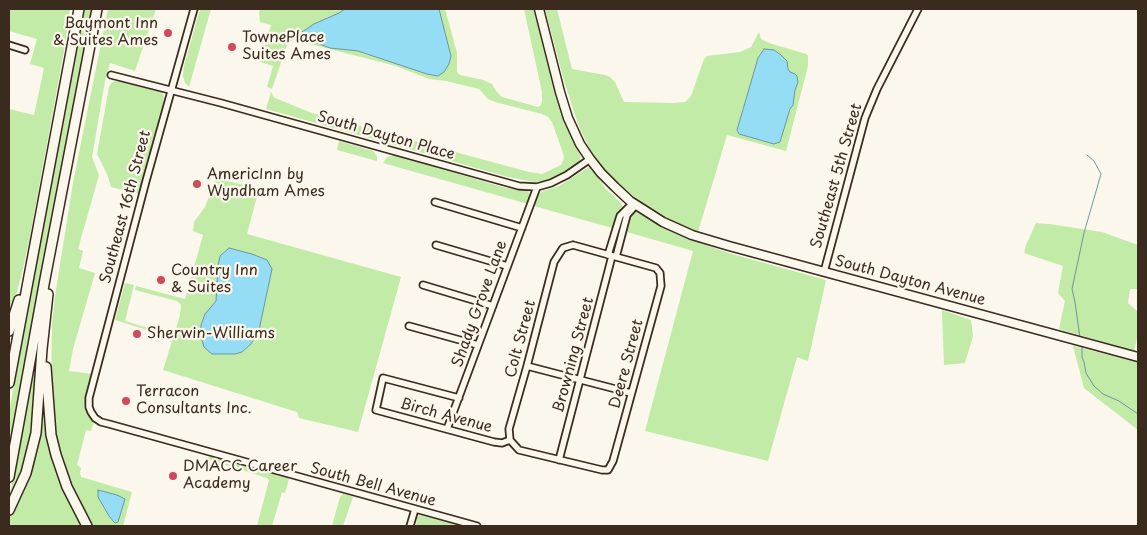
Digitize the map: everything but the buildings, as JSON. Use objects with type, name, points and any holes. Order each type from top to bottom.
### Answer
[{"type":"highway","points":[[66,77],[74,9]]},
{"type":"highway","points":[[9,383],[79,9]]},
{"type":"highway","points":[[9,477],[35,332],[98,12]]},
{"type":"highway","points":[[9,331],[22,292],[43,202]]},
{"type":"highway","points":[[9,510],[26,473],[36,433],[46,309],[60,206]]},
{"type":"highway","points":[[46,309],[46,383],[51,435],[64,479],[87,526]]},
{"type":"main road","name":"South Dayton Avenue","points":[[539,9],[562,100],[576,135],[590,159],[610,182],[634,204],[662,222],[675,229],[719,243],[1138,357]]},
{"type":"street","name":"Southeast 16th Street","points":[[91,412],[89,398],[170,89],[194,9]]},
{"type":"street","name":"Southeast 5th Street","points":[[824,272],[871,101],[918,9]]},
{"type":"street","points":[[9,45],[25,50]]},
{"type":"street","points":[[111,75],[170,89]]},
{"type":"street","name":"South Dayton Place","points":[[170,89],[519,186],[537,187],[551,183],[567,175],[590,159]]},
{"type":"street","name":"Shady Grove Lane","points":[[447,429],[537,187]]},
{"type":"street","points":[[435,202],[522,228]]},
{"type":"street","name":"Browning Street","points":[[559,460],[612,256],[627,214],[634,204]]},
{"type":"street","points":[[436,244],[507,266]]},
{"type":"street","name":"Colt Street","points":[[510,440],[509,429],[554,262],[563,248],[573,246],[612,256]]},
{"type":"street","name":"Deere Street","points":[[559,460],[608,470],[613,461],[661,286],[660,273],[656,268],[612,256]]},
{"type":"street","points":[[423,285],[493,306]]},
{"type":"street","points":[[409,326],[478,345]]},
{"type":"street","points":[[527,366],[631,393]]},
{"type":"street","name":"Birch Avenue","points":[[459,398],[383,378],[376,410],[494,442],[502,443],[510,440]]},
{"type":"street","name":"South Bell Avenue","points":[[91,412],[97,419],[109,424],[478,526]]},
{"type":"street","points":[[510,440],[519,450],[559,460]]},
{"type":"street","points":[[410,526],[415,509]]},
{"type":"green space","points":[[9,9],[70,9],[30,236],[9,321],[9,109],[34,115],[44,68],[30,64],[37,39],[9,31]]},
{"type":"green space","points":[[84,9],[92,9],[9,451],[9,412]]},
{"type":"green space","points":[[108,9],[156,9],[135,71],[110,63],[105,81],[92,157],[99,175],[78,249],[83,251],[79,268],[95,273],[73,349],[69,371],[92,374],[84,407],[87,414],[94,421],[91,431],[86,430],[77,465],[81,468],[81,477],[132,492],[123,526],[93,526],[80,504],[60,458],[51,398],[52,323],[73,183]]},
{"type":"green space","points":[[200,9],[211,9],[189,87],[185,83],[183,76],[184,66]]},
{"type":"green space","points":[[260,9],[445,9],[457,53],[457,72],[460,75],[492,84],[502,97],[538,107],[541,105],[542,92],[524,9],[536,9],[564,122],[581,157],[579,162],[546,181],[534,182],[508,177],[266,109],[271,92],[275,98],[312,113],[529,172],[542,174],[561,165],[564,158],[552,122],[542,114],[495,102],[488,99],[479,89],[429,79],[396,66],[294,40],[288,42],[272,89],[267,87],[273,66],[260,62],[271,25],[260,22]]},
{"type":"green space","points":[[545,9],[557,9],[572,69],[610,77],[615,82],[624,102],[685,102],[691,96],[704,59],[707,56],[740,52],[751,47],[759,32],[761,39],[769,43],[806,54],[808,56],[808,66],[786,151],[727,135],[698,232],[674,222],[641,202],[612,179],[593,155],[579,127],[564,81]]},
{"type":"green space","points":[[117,81],[161,90],[164,96],[139,194],[111,187],[97,154],[109,87],[112,82]]},
{"type":"green space","points":[[339,141],[373,151],[377,156],[377,161],[337,150]]},
{"type":"green space","points":[[394,155],[506,188],[528,191],[530,195],[528,204],[383,163],[387,157]]},
{"type":"green space","points":[[589,167],[605,188],[621,203],[623,208],[616,215],[612,228],[534,206],[539,194],[543,191],[559,186]]},
{"type":"green space","points":[[216,178],[259,189],[247,234],[401,277],[358,432],[299,418],[297,412],[163,370],[173,338],[115,320],[125,283],[134,285],[125,321],[174,336],[181,305],[177,301],[135,290],[136,286],[185,299],[203,235],[193,231],[194,222],[205,207]]},
{"type":"green space","points":[[639,211],[671,231],[725,252],[826,280],[808,361],[797,357],[768,461],[645,431],[693,251],[627,232],[631,216],[634,212]]},
{"type":"green space","points":[[1036,223],[1102,232],[1138,245],[1138,289],[1130,289],[1128,303],[1138,312],[1138,334],[1134,351],[1059,329],[1065,301],[1058,293],[1063,266],[1024,253]]},
{"type":"green space","points":[[942,310],[971,320],[973,336],[965,363],[944,365]]},
{"type":"green space","points":[[1073,346],[1138,362],[1138,430],[1084,388]]},
{"type":"green space","points":[[35,349],[38,350],[32,430],[24,465],[9,500]]},
{"type":"green space","points":[[42,401],[49,441],[85,526],[9,526],[9,518],[26,485],[36,454],[40,437]]},
{"type":"green space","points":[[208,457],[289,479],[285,493],[282,492],[272,526],[257,526],[269,480],[207,459]]},
{"type":"green space","points":[[343,494],[353,497],[343,526],[332,526],[340,497]]},
{"type":"green space","points":[[420,515],[464,526],[416,526],[417,517]]},
{"type":"water","points":[[345,9],[439,9],[451,56],[449,64],[444,72],[438,76],[358,51],[330,48],[304,38],[302,32]]},
{"type":"water","points":[[764,49],[774,50],[781,55],[787,61],[790,72],[797,76],[798,82],[793,105],[790,109],[780,142],[774,144],[739,134],[737,130],[758,58]]},
{"type":"water","points":[[229,248],[267,260],[272,269],[259,330],[251,344],[242,352],[235,354],[212,354],[204,347],[201,337],[201,325],[205,314],[216,301],[220,256]]},
{"type":"water","points":[[98,490],[125,499],[118,522],[115,523],[109,516],[98,497]]},
{"type":"waterway","points":[[1080,338],[1072,289],[1084,233],[1101,174],[1094,161],[1087,155]]},
{"type":"waterway","points":[[1082,346],[1082,357],[1086,373],[1094,386],[1103,394],[1119,401],[1138,414]]},
{"type":"place","name":"Baymont Inn & Suites Ames","points":[[168,33]]},
{"type":"place","name":"TownePlace Suites Ames","points":[[232,47]]},
{"type":"place","name":"AmericInn by Wyndham Ames","points":[[197,184]]},
{"type":"place","name":"Country Inn & Suites","points":[[161,280]]},
{"type":"place","name":"Sherwin-Williams","points":[[137,334]]},
{"type":"place","name":"Terracon Consultants Inc.","points":[[126,401]]},
{"type":"place","name":"DMACC Career Academy","points":[[173,476]]}]
